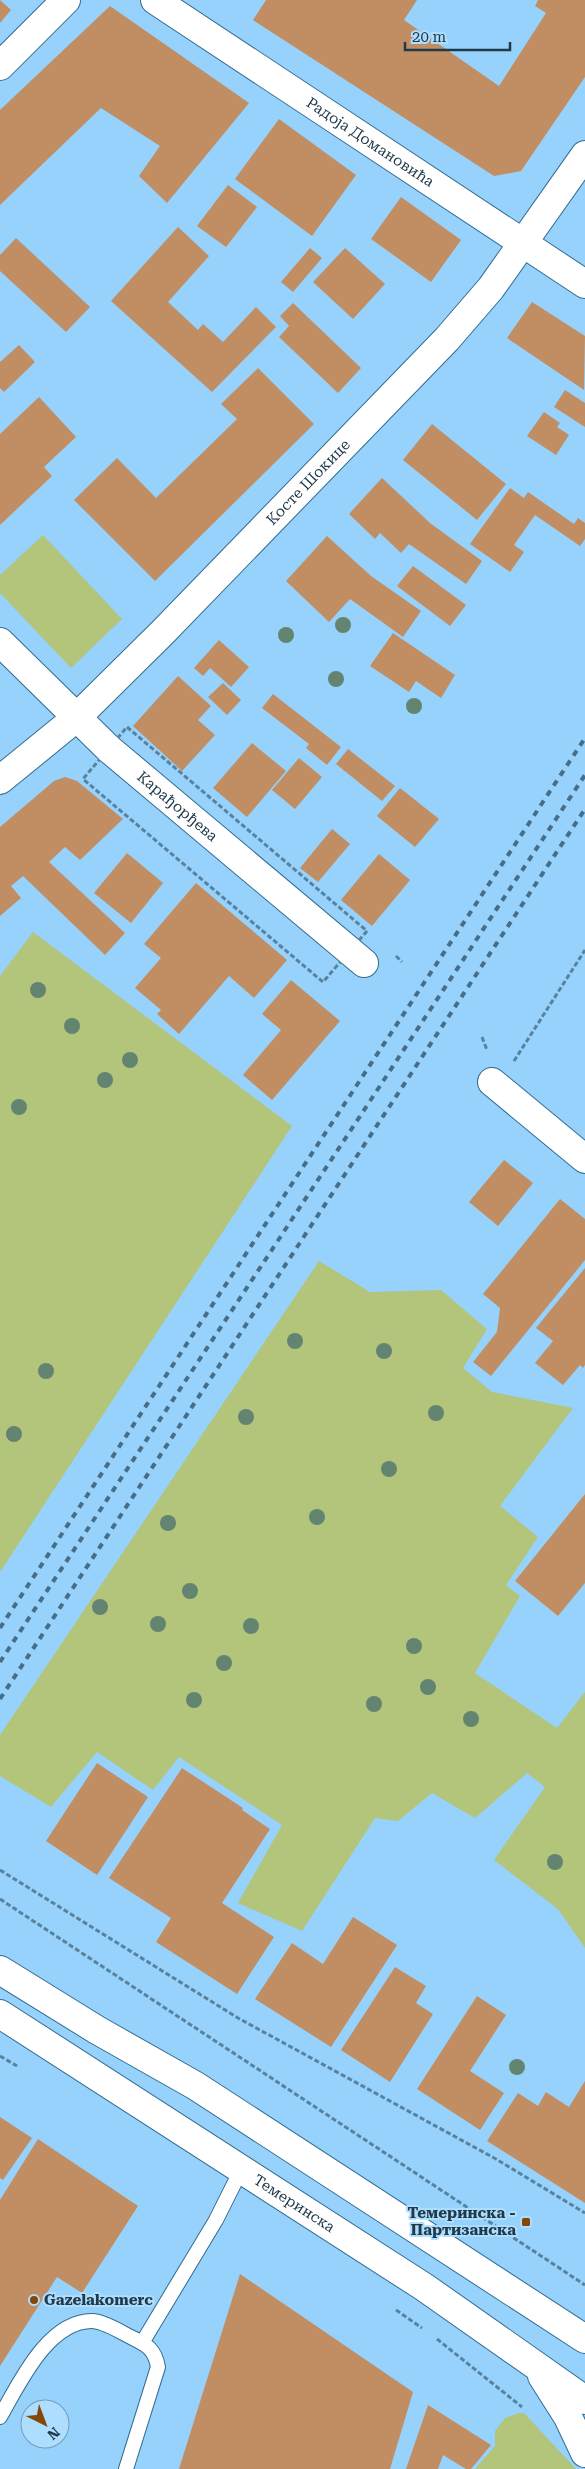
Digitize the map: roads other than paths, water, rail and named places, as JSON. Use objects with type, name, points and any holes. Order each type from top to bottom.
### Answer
[{"type":"street","points":[[0,66],[66,0]]},
{"type":"street","name":"Радоја Домановића","points":[[156,0],[523,241],[585,284]]},
{"type":"street","name":"Косте Шокице","points":[[0,780],[76,718],[163,632],[447,339],[490,288],[585,155]]},
{"type":"street","name":"Карађорђева","points":[[0,642],[109,749],[364,964]]},
{"type":"street","points":[[494,1084],[585,1159]]},
{"type":"street","points":[[0,1970],[96,2030],[196,2086],[585,2339]]},
{"type":"street","name":"Темеринска","points":[[0,2014],[424,2287],[585,2400]]},
{"type":"street","points":[[536,2366],[568,2417],[585,2453]]},
{"type":"lane","points":[[142,2343],[216,2220],[241,2170]]},
{"type":"lane","points":[[0,2417],[41,2351],[60,2331],[75,2324],[93,2321],[112,2328],[151,2348],[156,2355],[158,2367],[126,2469]]},
{"type":"railway","points":[[0,1628],[585,738]]},
{"type":"railway","points":[[0,1662],[585,775]]},
{"type":"railway","points":[[0,1699],[585,809]]},
{"type":"place","name":"Темеринска - Партизанска","points":[[526,2222]]},
{"type":"place","name":"Gazelakomerc","points":[[34,2300]]}]
